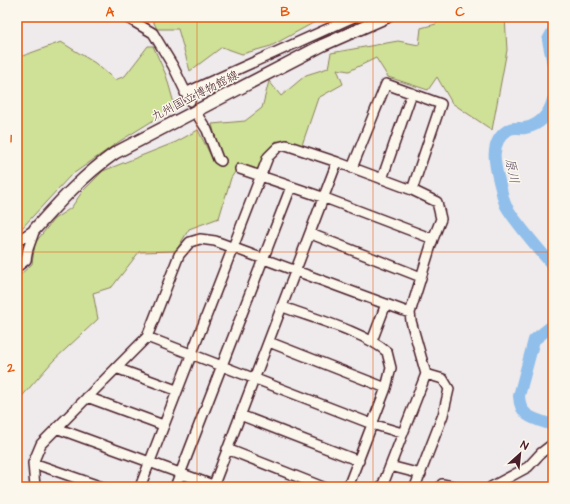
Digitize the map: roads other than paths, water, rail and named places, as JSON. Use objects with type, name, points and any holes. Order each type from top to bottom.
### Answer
[{"type":"main road","name":"九州国立博物館線","points":[[35,229],[84,177],[115,153],[323,45],[386,17]]},
{"type":"street","points":[[126,17],[153,33],[173,66],[188,97],[354,17]]},
{"type":"street","points":[[352,168],[386,84],[412,93],[441,104],[412,190]]},
{"type":"street","points":[[382,179],[412,93]]},
{"type":"street","points":[[198,116],[207,130],[218,159],[221,161]]},
{"type":"street","points":[[140,487],[260,174],[271,151],[286,145],[412,190],[437,202],[442,219],[433,239],[410,313],[426,374],[382,487]]},
{"type":"street","points":[[56,428],[215,486],[227,449],[325,198],[337,162]]},
{"type":"street","points":[[240,169],[260,174],[291,187],[325,198],[433,239]]},
{"type":"street","points":[[175,487],[291,187]]},
{"type":"street","points":[[17,241],[35,229]]},
{"type":"street","points":[[17,268],[26,260],[35,229]]},
{"type":"street","points":[[311,234],[421,276]]},
{"type":"street","points":[[35,487],[33,463],[41,444],[147,337],[179,255],[190,242],[200,239],[207,240],[232,248],[410,313]]},
{"type":"street","points":[[372,341],[386,304]]},
{"type":"street","points":[[283,307],[372,341],[387,352],[391,368],[386,388],[348,487]]},
{"type":"street","points":[[147,337],[372,424],[402,433]]},
{"type":"street","points":[[269,342],[386,388]]},
{"type":"street","points":[[116,368],[176,390]]},
{"type":"street","points":[[415,487],[443,415],[449,389],[443,379],[426,374]]},
{"type":"street","points":[[87,398],[163,425]]},
{"type":"street","points":[[240,415],[359,461]]},
{"type":"street","points":[[491,487],[528,467],[541,453],[550,446],[553,447]]},
{"type":"street","points":[[227,449],[323,487]]},
{"type":"street","points":[[33,463],[102,487]]},
{"type":"street","points":[[390,466],[421,474]]},
{"type":"street","points":[[442,484],[457,487]]},
{"type":"waterway","name":"原川","points":[[553,31],[548,40],[553,64]]},
{"type":"waterway","name":"原川","points":[[553,100],[547,114],[540,122],[531,127],[510,129],[502,135],[495,148],[496,170],[506,206],[522,229],[553,266]]},
{"type":"waterway","name":"原川","points":[[553,325],[534,340],[519,396],[522,409],[525,413],[535,419],[553,425]]}]
